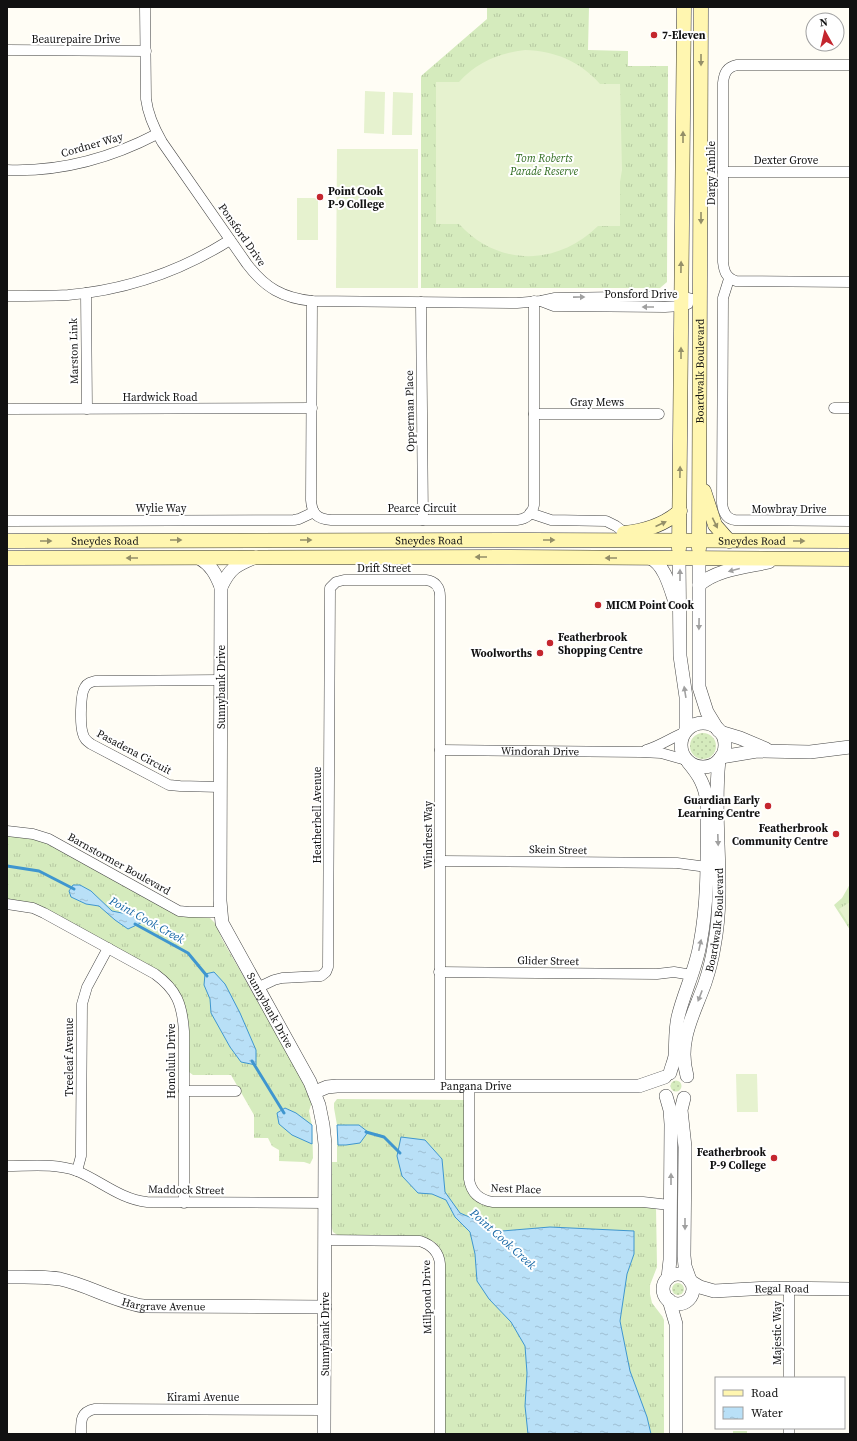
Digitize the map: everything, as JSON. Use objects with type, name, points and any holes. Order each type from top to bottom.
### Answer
[{"type":"main road","name":"Boardwalk Boulevard","points":[[679,558],[684,7]]},
{"type":"main road","name":"Boardwalk Boulevard","points":[[699,558],[701,7]]},
{"type":"main road","points":[[700,475],[713,521],[719,532],[729,541]]},
{"type":"main road","points":[[630,537],[668,521],[680,511]]},
{"type":"main road","name":"Sneydes Road","points":[[7,541],[568,540],[630,537],[698,541],[850,541]]},
{"type":"main road","points":[[461,540],[496,545],[511,557]]},
{"type":"main road","name":"Sneydes Road","points":[[7,558],[511,557],[850,559]]},
{"type":"street","name":"Ponsford Drive","points":[[145,7],[146,99],[150,117],[157,134],[252,272],[267,286],[290,297],[312,301],[517,303],[538,301],[554,306],[700,301]]},
{"type":"street","name":"Beaurepaire Drive","points":[[7,50],[146,51]]},
{"type":"street","name":"Dargy Amble","points":[[729,279],[724,271],[723,262],[723,79],[725,72],[728,68],[737,64],[850,65]]},
{"type":"street","name":"Cordner Way","points":[[7,170],[46,168],[75,164],[107,155],[157,134]]},
{"type":"street","name":"Dexter Grove","points":[[723,172],[850,172]]},
{"type":"street","points":[[7,296],[56,296],[86,293],[131,284],[165,273],[204,255],[230,240]]},
{"type":"street","points":[[729,279],[739,282],[850,282]]},
{"type":"street","name":"Mowbray Drive","points":[[729,279],[724,294],[723,306],[722,506],[724,513],[732,520],[850,522]]},
{"type":"street","name":"Marston Link","points":[[86,293],[87,409]]},
{"type":"street","points":[[312,301],[311,500],[314,512]]},
{"type":"street","points":[[538,301],[534,414],[534,503],[530,514],[551,520],[606,521],[616,526],[630,537]]},
{"type":"street","name":"Opperman Place","points":[[421,302],[423,520]]},
{"type":"street","name":"Hardwick Road","points":[[7,409],[312,408]]},
{"type":"street","points":[[834,408],[850,408]]},
{"type":"street","name":"Gray Mews","points":[[534,414],[659,414]]},
{"type":"street","name":"Pearce Circuit","points":[[314,512],[319,517],[328,519],[423,520],[517,520],[526,518],[530,514]]},
{"type":"street","name":"Wylie Way","points":[[7,521],[294,520],[314,512]]},
{"type":"street","points":[[221,587],[227,575],[232,570],[256,557]]},
{"type":"street","name":"Sunnybank Drive","points":[[199,558],[208,564],[214,571],[221,587],[220,912],[222,923],[226,933],[315,1092],[322,1117],[324,1134],[325,1203],[324,1434]]},
{"type":"street","points":[[650,558],[655,560],[661,568],[668,582],[679,615]]},
{"type":"street","name":"Boardwalk Boulevard","points":[[679,558],[680,656],[686,697],[685,731]]},
{"type":"street","name":"Boardwalk Boulevard","points":[[699,558],[699,687],[707,712],[719,731]]},
{"type":"street","points":[[699,585],[709,578],[726,572],[786,559]]},
{"type":"street","name":"Drift Street","points":[[331,586],[336,582],[344,580],[426,580],[432,581],[437,585]]},
{"type":"street","name":"Windrest Way","points":[[437,585],[440,596],[440,1086]]},
{"type":"street","name":"Heatherbell Avenue","points":[[257,988],[282,978],[321,976],[326,972],[328,967],[329,593],[331,586]]},
{"type":"street","name":"Pasadena Circuit","points":[[220,787],[180,786],[164,783],[91,744],[84,738],[82,732],[82,695],[85,686],[90,682],[95,681],[221,680]]},
{"type":"street","points":[[720,759],[725,745],[719,731],[713,726],[699,724],[692,726],[685,731],[681,739],[680,747],[682,754],[687,761],[701,768],[708,767],[720,759],[748,752],[810,752],[850,748]]},
{"type":"street","name":"Windorah Drive","points":[[641,752],[658,747],[685,731]]},
{"type":"street","points":[[719,731],[770,751]]},
{"type":"street","name":"Windorah Drive","points":[[440,750],[641,752],[661,753],[687,761]]},
{"type":"street","name":"Boardwalk Boulevard","points":[[687,1076],[683,1059],[684,1043],[711,964],[718,925],[720,883],[717,790],[720,759]]},
{"type":"street","name":"Boardwalk Boulevard","points":[[667,1075],[674,1057],[677,1020],[700,945],[704,920],[707,802],[706,793],[700,776],[687,761]]},
{"type":"street","name":"Barnstormer Boulevard","points":[[7,830],[33,834],[49,839],[179,911],[220,912]]},
{"type":"street","name":"Skein Street","points":[[440,861],[706,863]]},
{"type":"street","name":"Honolulu Drive","points":[[7,904],[37,910],[108,948],[161,979],[171,988],[178,999],[182,1011],[184,1031],[184,1203]]},
{"type":"street","name":"Treeleaf Avenue","points":[[77,1171],[80,1162],[81,1146],[82,1004],[87,987],[108,948]]},
{"type":"street","name":"Glider Street","points":[[439,972],[657,974],[691,978]]},
{"type":"street","points":[[676,1324],[692,1290],[685,1266],[684,1256],[685,1147],[681,1110],[684,1098],[690,1092],[691,1087],[687,1076],[678,1072],[667,1075],[662,1086],[670,1110],[671,1124],[670,1260],[668,1278],[665,1281],[663,1289],[664,1294],[669,1300],[676,1324],[676,1434]]},
{"type":"street","name":"Pangana Drive","points":[[639,1086],[667,1075]]},
{"type":"street","name":"Pangana Drive","points":[[315,1092],[327,1087],[337,1086],[639,1086],[666,1096]]},
{"type":"street","name":"Nest Place","points":[[469,1086],[469,1179],[471,1188],[477,1195],[487,1201],[670,1202]]},
{"type":"street","points":[[184,1091],[236,1091]]},
{"type":"street","points":[[666,1096],[675,1100],[684,1098]]},
{"type":"street","name":"Maddock Street","points":[[7,1166],[51,1166],[77,1171],[129,1199],[147,1202],[325,1203]]},
{"type":"street","name":"Millpond Drive","points":[[325,1240],[420,1241],[431,1246],[437,1252],[440,1264],[440,1434]]},
{"type":"street","points":[[668,1278],[677,1274],[686,1277],[690,1281]]},
{"type":"street","name":"Hargrave Avenue","points":[[7,1277],[60,1280],[120,1301],[143,1306],[325,1307]]},
{"type":"street","name":"Regal Road","points":[[690,1281],[700,1287],[714,1291]]},
{"type":"street","name":"Majestic Way","points":[[789,1289],[789,1377]]},
{"type":"street","name":"Regal Road","points":[[688,1299],[714,1291],[850,1289]]},
{"type":"street","points":[[669,1300],[678,1304],[688,1299]]},
{"type":"street","name":"Kirami Avenue","points":[[81,1434],[84,1414],[88,1411],[100,1409],[324,1410]]},
{"type":"green space","name":"Tom Roberts Parade Reserve","points":[[487,7],[589,7],[588,50],[628,51],[628,66],[668,66],[667,282],[660,288],[421,288],[421,76],[487,19]]},
{"type":"green space","points":[[525,50],[547,52],[575,63],[600,84],[620,84],[622,170],[620,182],[620,226],[598,226],[582,239],[565,249],[547,254],[528,256],[510,254],[492,248],[475,238],[459,224],[436,224],[436,82],[459,82],[473,69],[489,60],[507,53]]},
{"type":"green space","points":[[365,91],[385,92],[384,134],[364,133]]},
{"type":"green space","points":[[393,92],[413,93],[412,135],[392,135]]},
{"type":"green space","points":[[337,149],[418,149],[418,288],[336,288]]},
{"type":"green space","points":[[297,198],[318,198],[318,240],[297,240]]},
{"type":"green space","points":[[703,733],[712,737],[716,746],[712,755],[703,759],[694,755],[690,746],[694,737]]},
{"type":"green space","points":[[7,836],[29,838],[44,842],[178,916],[210,918],[216,924],[222,939],[302,1079],[312,1102],[309,1111],[312,1125],[313,1158],[310,1164],[304,1162],[279,1161],[279,1150],[272,1146],[268,1138],[254,1138],[254,1115],[231,1075],[193,1075],[189,1072],[189,1030],[185,1005],[171,982],[160,972],[7,899]]},
{"type":"green space","points":[[850,884],[850,930],[834,905],[842,898]]},
{"type":"green space","points":[[850,902],[850,926],[839,909]]},
{"type":"green space","points":[[736,1074],[757,1074],[758,1112],[737,1112]]},
{"type":"green space","points":[[676,1080],[680,1082],[682,1086],[680,1090],[676,1092],[672,1090],[670,1086],[672,1082]]},
{"type":"green space","points":[[337,1099],[464,1100],[467,1189],[472,1197],[484,1205],[656,1206],[657,1267],[650,1285],[650,1294],[652,1303],[664,1320],[664,1434],[444,1434],[443,1256],[436,1243],[423,1237],[339,1236],[333,1232],[331,1225],[331,1162],[337,1162],[337,1125],[334,1103]]},
{"type":"green space","points":[[676,1283],[680,1283],[684,1289],[680,1295],[676,1295],[672,1291],[672,1287]]},
{"type":"green space","points":[[733,1431],[747,1431],[747,1434],[691,1434],[733,1433]]},
{"type":"water","points":[[73,885],[80,885],[91,891],[112,911],[132,915],[143,922],[128,929],[99,906],[86,904],[71,897],[69,891]]},
{"type":"water","points":[[214,972],[225,984],[240,1013],[256,1050],[256,1065],[241,1062],[230,1047],[211,1013],[210,999],[204,985],[205,974]]},
{"type":"water","points":[[285,1108],[296,1113],[312,1125],[312,1144],[292,1135],[279,1124],[277,1113]]},
{"type":"water","points":[[337,1125],[359,1125],[368,1132],[360,1143],[338,1145]]},
{"type":"water","points":[[401,1137],[425,1140],[442,1159],[445,1192],[460,1213],[502,1231],[550,1227],[634,1231],[634,1254],[627,1274],[620,1321],[630,1371],[647,1417],[651,1434],[528,1434],[525,1406],[527,1373],[525,1346],[511,1322],[489,1299],[477,1281],[475,1254],[470,1232],[455,1217],[446,1200],[432,1194],[418,1193],[402,1176],[397,1156]]},
{"type":"waterway","name":"Point Cook Creek","points":[[7,866],[39,871],[74,889]]},
{"type":"waterway","name":"Point Cook Creek","points":[[135,924],[188,953],[207,976]]},
{"type":"waterway","name":"Point Cook Creek","points":[[252,1061],[284,1113]]},
{"type":"waterway","name":"Point Cook Creek","points":[[366,1132],[384,1137],[400,1153]]},
{"type":"place","name":"7-Eleven","points":[[654,35]]},
{"type":"place","name":"Point Cook P-9 College","points":[[320,197]]},
{"type":"place","name":"MICM Point Cook","points":[[598,605]]},
{"type":"place","name":"Featherbrook Shopping Centre","points":[[550,643]]},
{"type":"place","name":"Woolworths","points":[[540,653]]},
{"type":"place","name":"Guardian Early Learning Centre","points":[[768,806]]},
{"type":"place","name":"Featherbrook Community Centre","points":[[836,834]]},
{"type":"place","name":"Featherbrook P-9 College","points":[[774,1158]]}]
